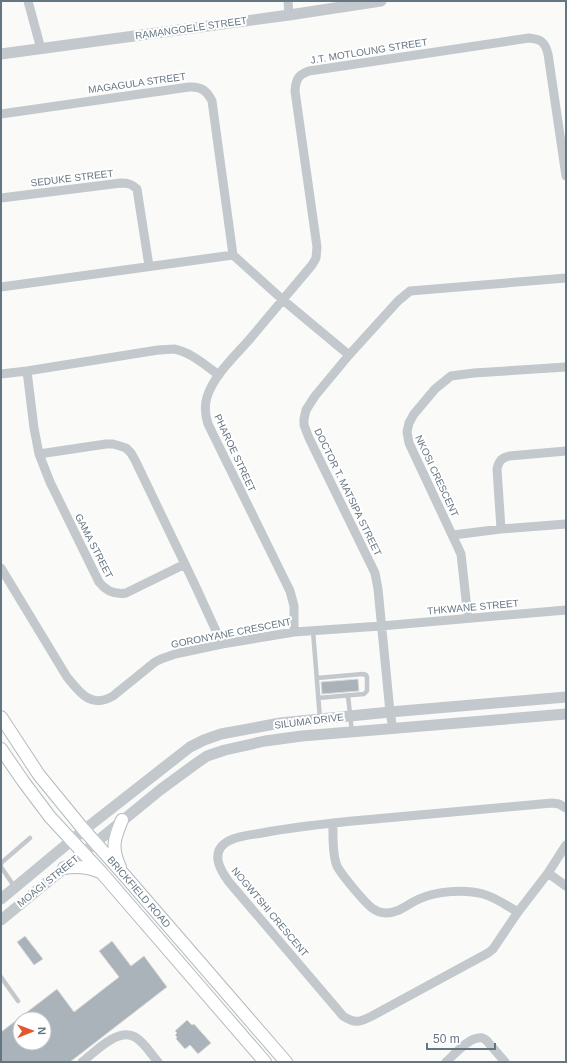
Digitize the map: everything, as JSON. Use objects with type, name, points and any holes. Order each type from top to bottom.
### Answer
[{"type":"main road","name":"BRICKFIELD ROAD","points":[[1,717],[39,774],[84,830],[126,876],[286,1062]]},
{"type":"main road","name":"BRICKFIELD ROAD","points":[[1,749],[50,817],[101,872],[265,1062]]},
{"type":"main road","points":[[122,820],[114,844],[117,860],[126,876]]},
{"type":"main road","points":[[64,868],[88,868],[101,872]]},
{"type":"street","points":[[28,1],[41,48]]},
{"type":"street","points":[[288,1],[290,15]]},
{"type":"street","name":"RAMANGOELE STREET","points":[[1,54],[290,15],[381,1]]},
{"type":"street","name":"J.T. MOTLOUNG STREET","points":[[283,300],[315,261],[317,251],[295,90],[295,84],[301,74],[309,71],[529,38],[541,41],[546,46],[548,54],[566,176]]},
{"type":"street","name":"MAGAGULA STREET","points":[[1,114],[189,86],[204,90],[208,93],[212,101],[233,255]]},
{"type":"street","name":"SEDUKE STREET","points":[[1,198],[121,182],[132,184],[137,189],[149,266]]},
{"type":"street","points":[[1,287],[233,255],[283,300],[349,355]]},
{"type":"street","name":"DOCTOR T. MATSIPA STREET","points":[[393,729],[375,573],[308,438],[304,425],[306,410],[349,355],[398,301],[410,291],[566,278]]},
{"type":"street","name":"PHAROE STREET","points":[[283,300],[219,375],[207,397],[205,410],[208,424],[290,591],[294,606],[294,632]]},
{"type":"street","points":[[1,374],[170,349],[189,355],[219,375]]},
{"type":"street","name":"NKOSI CRESCENT","points":[[468,618],[461,554],[409,443],[407,432],[409,423],[414,414],[435,389],[451,376],[566,367]]},
{"type":"street","name":"GAMA STREET","points":[[27,371],[34,428],[39,454],[50,482],[103,587],[114,593],[126,593],[185,564]]},
{"type":"street","points":[[39,454],[106,444],[126,448],[135,460],[222,644]]},
{"type":"street","points":[[501,529],[497,470],[500,460],[503,457],[509,456],[566,452]]},
{"type":"street","points":[[453,535],[501,529],[566,524]]},
{"type":"street","name":"GORONYANE CRESCENT","points":[[1,568],[67,677],[80,692],[92,700],[98,701],[106,700],[113,696],[155,662],[166,656],[222,644],[294,632],[381,626]]},
{"type":"street","name":"THKWANE STREET","points":[[381,626],[566,610]]},
{"type":"street","name":"SILUMA DRIVE","points":[[84,830],[190,747],[221,734],[280,723],[566,697]]},
{"type":"street","name":"SILUMA DRIVE","points":[[96,842],[188,769],[207,756],[225,750],[302,736],[566,714]]},
{"type":"street","name":"NOGWTSHI CRESCENT","points":[[566,808],[559,804],[552,803],[280,829],[228,841],[223,845],[219,852],[218,859],[219,866],[229,882],[343,1016],[349,1020],[358,1022],[365,1020],[488,953],[497,944],[518,912],[548,873],[566,845]]},
{"type":"street","points":[[333,823],[334,851],[337,865],[342,874],[367,904],[378,912],[385,913],[399,910],[428,896],[444,893],[470,892],[483,894],[493,898],[518,912]]},
{"type":"street","name":"MOAGI STREET","points":[[1,899],[84,830]]},
{"type":"street","name":"MOAGI STREET","points":[[1,920],[96,842]]},
{"type":"street","points":[[548,873],[566,886]]},
{"type":"street","points":[[82,1062],[116,1036],[123,1034],[129,1034],[135,1037],[158,1062]]},
{"type":"street","points":[[446,1062],[469,1041],[484,1038],[506,1062]]},
{"type":"lane","points":[[313,631],[320,719]]},
{"type":"lane","points":[[317,678],[362,674],[366,675],[367,678],[367,693],[318,698]]},
{"type":"lane","points":[[348,696],[352,732]]},
{"type":"lane","points":[[15,888],[1,866],[1,863],[30,838]]},
{"type":"lane","points":[[1,977],[18,1000]]},
{"type":"building","points":[[358,679],[359,691],[322,694],[321,682]]},
{"type":"building","points":[[25,936],[43,959],[34,965],[17,942]]},
{"type":"building","points":[[112,941],[131,966],[144,956],[167,987],[70,1062],[1,1062],[1,1032],[12,1024],[12,1051],[52,1051],[52,1011],[28,1011],[57,989],[74,1012],[119,977],[99,951]]},
{"type":"building","points":[[187,1020],[192,1025],[194,1024],[211,1043],[198,1054],[190,1045],[185,1049],[176,1039],[177,1037],[175,1035],[177,1033],[175,1031]]}]
